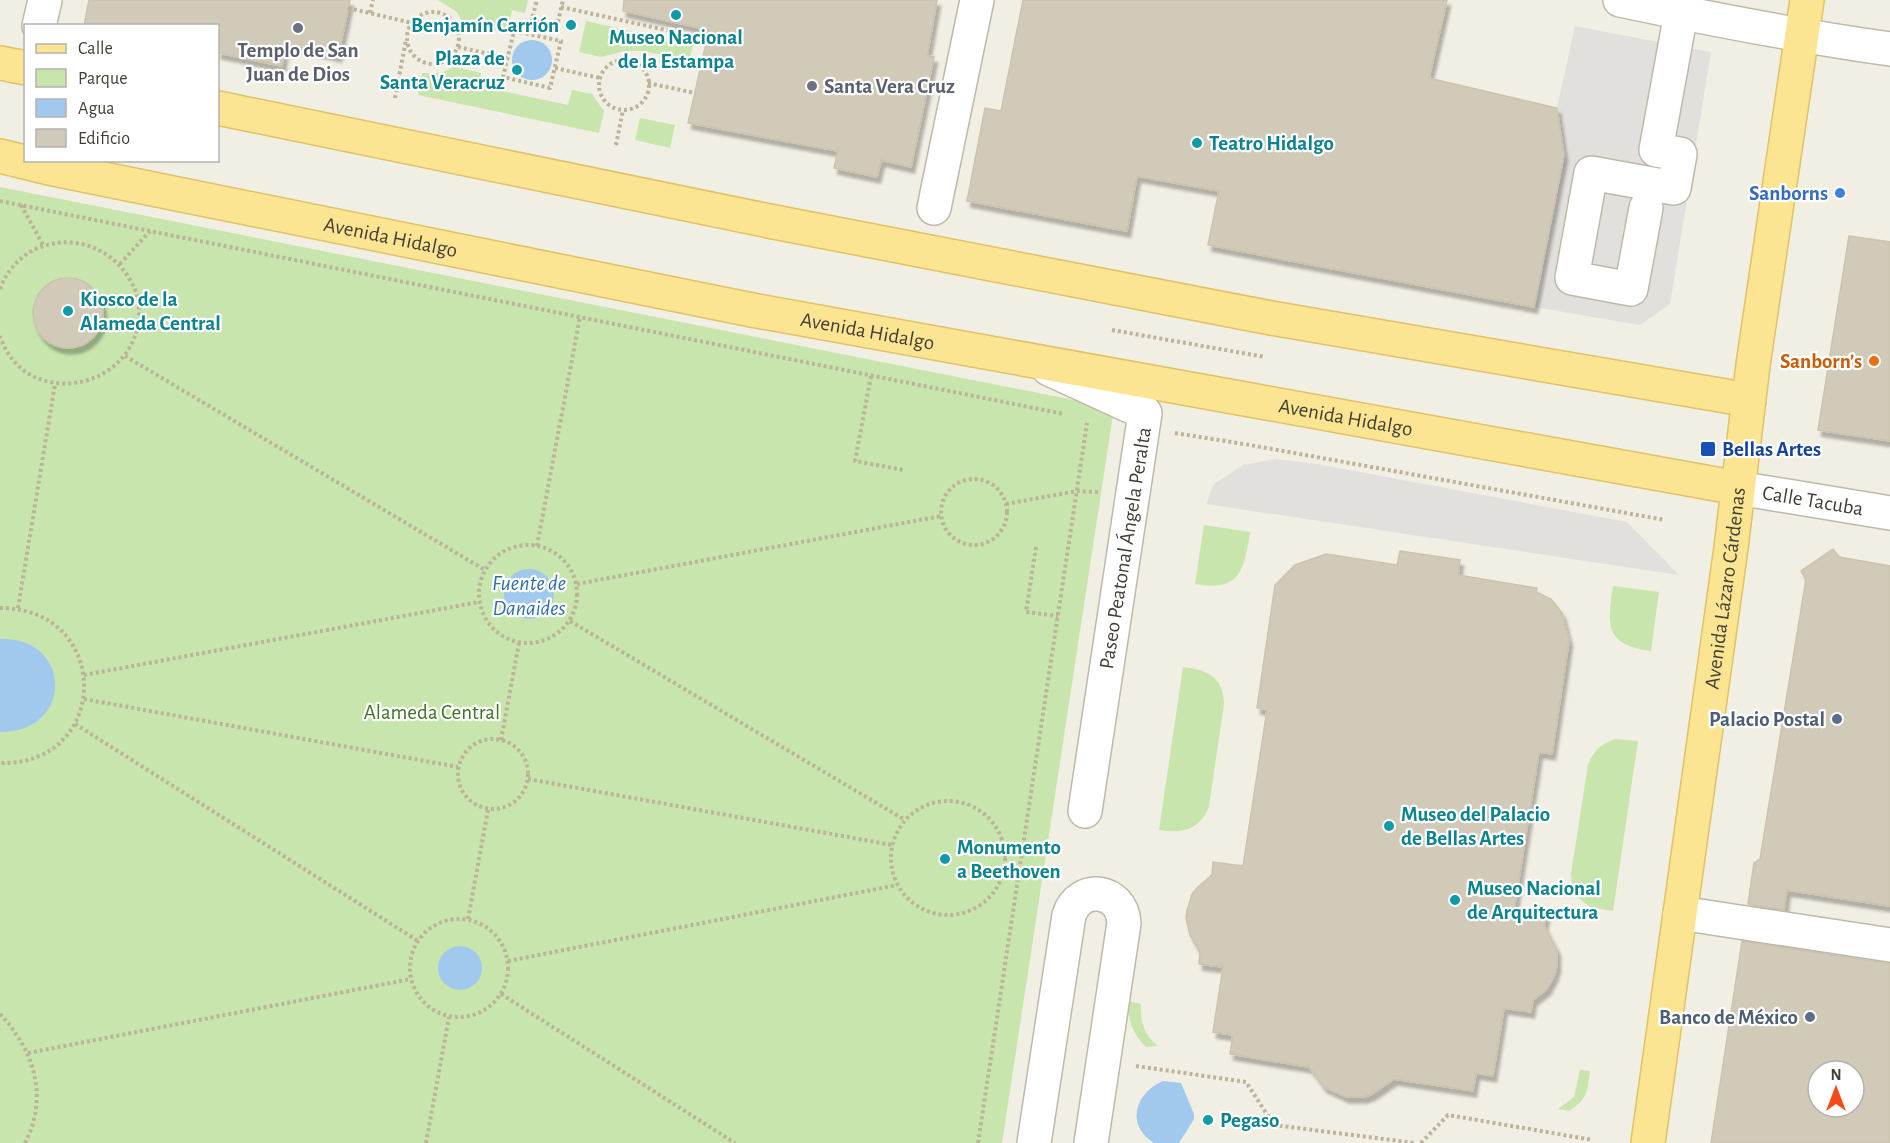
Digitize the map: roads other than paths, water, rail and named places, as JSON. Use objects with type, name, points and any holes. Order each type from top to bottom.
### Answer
[{"type":"main road","name":"Avenida Lázaro Cárdenas","points":[[1648,1143],[1749,400],[1807,0]]},
{"type":"main road","points":[[0,63],[24,68]]},
{"type":"main road","points":[[219,108],[769,221],[1271,318],[1749,400]]},
{"type":"main road","name":"Avenida Hidalgo","points":[[0,156],[24,162]]},
{"type":"main road","name":"Avenida Hidalgo","points":[[25,162],[752,310],[1738,489]]},
{"type":"street","points":[[39,24],[45,0]]},
{"type":"street","points":[[934,208],[977,0]]},
{"type":"street","points":[[1620,0],[1669,7],[1802,37],[1890,49]]},
{"type":"street","points":[[1646,208],[1631,289],[1572,278],[1591,173],[1674,188],[1680,154],[1656,150],[1669,7]]},
{"type":"street","name":"Paseo Peatonal Ángela Peralta","points":[[1028,360],[1145,413],[1085,811]]},
{"type":"street","name":"Calle Tacuba","points":[[1738,489],[1890,513]]},
{"type":"street","points":[[1034,1143],[1069,915],[1083,897],[1097,894],[1105,895],[1118,904],[1122,909],[1124,923],[1091,1143]]},
{"type":"street","points":[[1680,913],[1890,945]]},
{"type":"water","points":[[532,40],[540,41],[546,46],[551,52],[551,68],[546,74],[540,79],[532,80],[524,79],[518,74],[513,68],[512,60],[513,52],[518,46],[524,41]]},
{"type":"water","name":"Fuente de Danaides","points":[[529,569],[543,573],[550,580],[554,594],[550,608],[543,615],[529,619],[515,615],[508,608],[504,594],[508,580],[515,573]]},
{"type":"water","points":[[0,639],[24,642],[41,652],[51,667],[55,684],[52,702],[42,717],[24,728],[0,732]]},
{"type":"water","points":[[460,946],[476,952],[482,968],[476,984],[460,990],[444,984],[438,968],[444,952]]},
{"type":"water","points":[[1163,1081],[1181,1083],[1194,1114],[1194,1119],[1179,1143],[1154,1143],[1139,1127],[1137,1110],[1140,1101],[1153,1086]]},
{"type":"place","name":"Museo Nacional de la Estampa","points":[[676,15]]},
{"type":"place","name":"Benjamín Carrión","points":[[571,25]]},
{"type":"place","name":"Templo de San Juan de Dios","points":[[298,28]]},
{"type":"place","name":"Plaza de Santa Veracruz","points":[[517,70]]},
{"type":"place","name":"Santa Vera Cruz","points":[[812,86]]},
{"type":"place","name":"Teatro Hidalgo","points":[[1197,143]]},
{"type":"place","name":"Sanborns","points":[[1840,193]]},
{"type":"place","name":"Kiosco de la Alameda Central","points":[[68,311]]},
{"type":"place","name":"Sanborn’s","points":[[1874,361]]},
{"type":"place","name":"Bellas Artes","points":[[1708,449]]},
{"type":"place","name":"Palacio Postal","points":[[1837,719]]},
{"type":"place","name":"Museo del Palacio de Bellas Artes","points":[[1389,826]]},
{"type":"place","name":"Monumento a Beethoven","points":[[945,859]]},
{"type":"place","name":"Museo Nacional de Arquitectura","points":[[1455,900]]},
{"type":"place","name":"Banco de México","points":[[1810,1017]]},
{"type":"place","name":"Pegaso","points":[[1208,1120]]},
{"type":"park label","name":"Alameda Central","points":[[432,712]]}]
